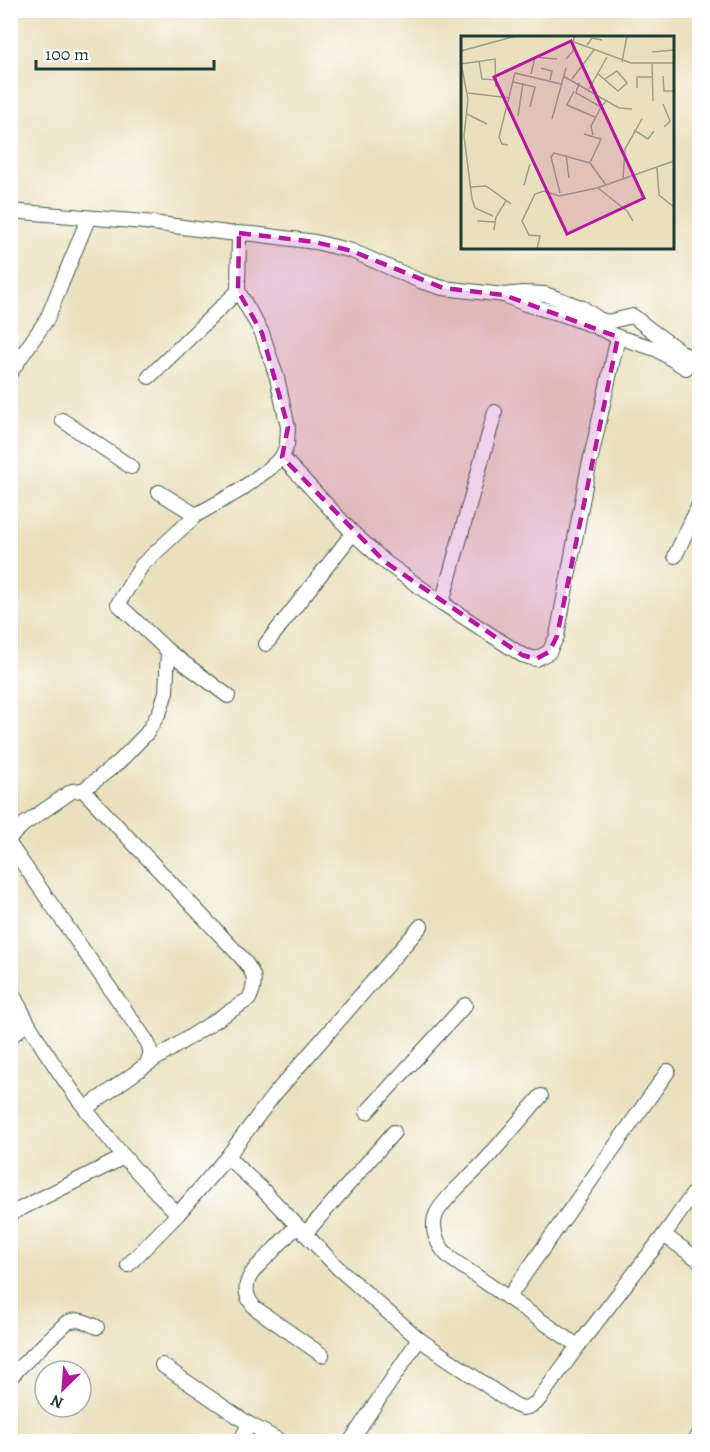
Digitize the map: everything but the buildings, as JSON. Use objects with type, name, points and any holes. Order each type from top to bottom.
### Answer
[{"type":"street","points":[[10,211],[145,222],[324,244],[351,251],[420,281],[443,288],[504,295],[525,304],[596,323],[618,337],[656,349],[693,368],[695,363],[633,316],[596,323]]},
{"type":"street","points":[[10,373],[47,319],[88,219]]},
{"type":"street","points":[[228,696],[168,651],[118,604],[142,566],[196,516],[239,491],[270,468],[282,457],[287,445],[288,427],[278,378],[262,333],[238,291],[239,233]]},
{"type":"street","points":[[149,376],[238,291]]},
{"type":"street","points":[[282,457],[352,533],[385,562],[522,656],[536,659],[549,652],[557,636],[587,475],[618,337]]},
{"type":"street","points":[[442,603],[495,412]]},
{"type":"street","points":[[62,420],[131,467]]},
{"type":"street","points":[[159,492],[196,516]]},
{"type":"street","points":[[675,556],[699,503]]},
{"type":"street","points":[[266,644],[352,533]]},
{"type":"street","points":[[10,837],[23,825],[72,791],[82,790],[119,762],[147,734],[160,711],[166,692],[168,651]]},
{"type":"street","points":[[82,790],[242,958],[251,969],[255,979],[254,989],[249,999],[146,1065],[86,1108]]},
{"type":"street","points":[[10,845],[148,1043],[151,1054],[146,1065]]},
{"type":"street","points":[[128,1265],[178,1214],[227,1157],[273,1096],[421,926]]},
{"type":"street","points":[[10,990],[60,1073],[86,1108],[124,1157],[178,1214]]},
{"type":"street","points":[[368,1112],[465,1005]]},
{"type":"street","points":[[10,1037],[28,1023]]},
{"type":"street","points":[[508,1298],[668,1071]]},
{"type":"street","points":[[541,1096],[441,1206],[436,1215],[435,1234],[440,1247],[450,1258],[578,1346]]},
{"type":"street","points":[[322,1355],[255,1308],[248,1298],[247,1286],[250,1275],[301,1230],[394,1132]]},
{"type":"street","points":[[10,1214],[124,1157]]},
{"type":"street","points":[[227,1157],[262,1189],[357,1286],[419,1339],[515,1405],[523,1408],[536,1403],[664,1235],[699,1184]]},
{"type":"street","points":[[664,1235],[699,1261]]},
{"type":"street","points":[[13,1371],[66,1323],[78,1320],[97,1327]]},
{"type":"street","points":[[350,1442],[419,1339]]},
{"type":"street","points":[[162,1365],[249,1424],[282,1442]]},
{"type":"street","points":[[240,1442],[249,1424]]},
{"type":"street","points":[[695,1442],[699,1432]]},
{"type":"highlighted area","points":[[239,233],[315,242],[352,251],[443,288],[504,295],[618,337],[557,636],[549,652],[536,659],[522,655],[385,562],[282,457],[288,427],[262,333],[238,291]]}]
